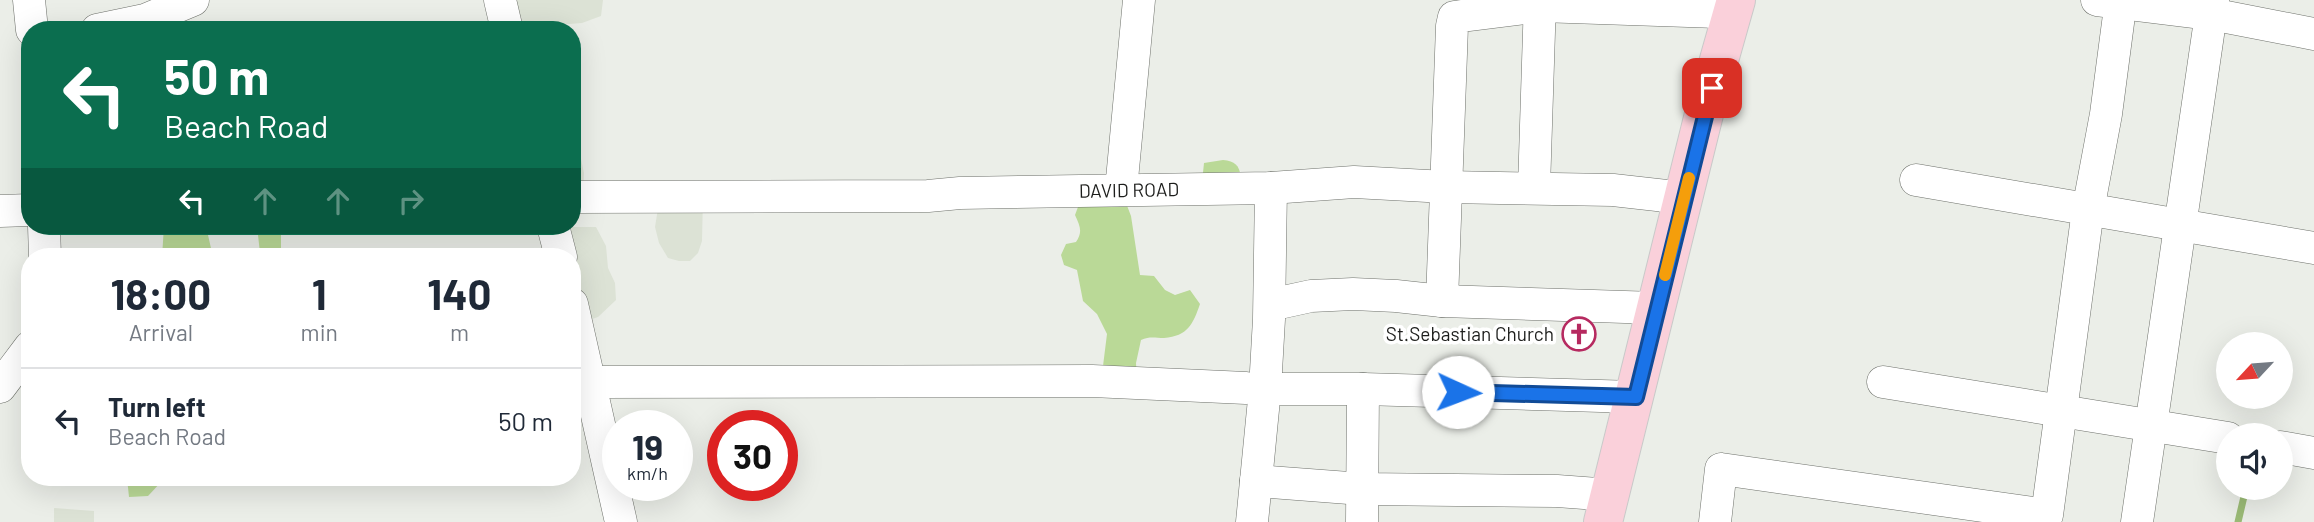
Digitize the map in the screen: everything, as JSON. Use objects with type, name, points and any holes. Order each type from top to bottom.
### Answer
[{"type":"main road","points":[[1607,509],[1684,198],[1727,6]]},
{"type":"street","points":[[29,0],[31,21]]},
{"type":"street","points":[[140,21],[193,0]]},
{"type":"street","points":[[500,0],[505,21]]},
{"type":"street","points":[[1121,190],[1139,0]]},
{"type":"street","points":[[1715,522],[1721,469],[2047,515],[2088,210],[2106,114],[2113,2],[2212,7],[2314,34]]},
{"type":"street","points":[[1442,301],[1454,17],[1540,3],[1727,6]]},
{"type":"street","points":[[1534,188],[1540,3]]},
{"type":"street","points":[[2137,522],[2212,7]]},
{"type":"street","points":[[1916,180],[2314,248]]},
{"type":"street","name":"DAVID ROAD","points":[[581,197],[928,195],[1271,188],[1354,182],[1446,187],[1613,190],[1684,198]]},
{"type":"street","points":[[1252,522],[1256,481],[1256,389],[1270,305],[1271,188]]},
{"type":"street","points":[[0,211],[21,211]]},
{"type":"street","points":[[1270,305],[1311,296],[1353,294],[1442,301],[1656,309]]},
{"type":"street","points":[[581,343],[621,522]]},
{"type":"street","points":[[0,387],[21,359]]},
{"type":"street","points":[[590,382],[1092,381],[1256,389],[1363,388],[1636,397]]},
{"type":"street","points":[[1883,382],[2216,436]]},
{"type":"street","points":[[1362,522],[1363,388]]},
{"type":"street","points":[[2293,449],[2314,453]]},
{"type":"street","points":[[1256,481],[1362,489],[1557,491],[1607,509]]},
{"type":"shaded area","points":[[500,0],[603,0],[601,16],[582,23],[504,21]]},
{"type":"shaded area","points":[[581,159],[584,173],[581,197]]},
{"type":"shaded area","points":[[660,196],[703,197],[702,241],[698,253],[690,261],[668,258],[659,243],[655,227]]},
{"type":"shaded area","points":[[581,227],[596,227],[606,246],[608,268],[615,283],[616,300],[598,317],[581,323],[581,248],[567,248],[559,235],[581,235]]},
{"type":"shaded area","points":[[54,508],[94,511],[94,522],[54,522]]},
{"type":"green space","points":[[1223,160],[1236,164],[1241,177],[1202,182],[1204,163]]},
{"type":"green space","points":[[1121,190],[1131,216],[1140,275],[1154,276],[1165,290],[1175,295],[1190,290],[1200,304],[1192,323],[1184,332],[1172,337],[1141,340],[1136,363],[1137,383],[1101,382],[1107,334],[1097,314],[1083,301],[1077,270],[1064,265],[1061,255],[1066,244],[1076,242],[1080,235],[1075,215],[1084,191]]},
{"type":"green space","points":[[163,235],[208,235],[211,248],[163,248]]},
{"type":"green space","points":[[258,235],[281,235],[281,248],[259,248]]},
{"type":"green space","points":[[128,486],[157,486],[148,496],[129,497]]},
{"type":"waterway","points":[[2238,522],[2243,500]]},
{"type":"slow traffic","points":[[1665,275],[1689,178]]},
{"type":"place","name":"St.Sebastian Church","points":[[1579,334]]},
{"type":"route","points":[[1458,392],[1636,397],[1712,88]]}]
